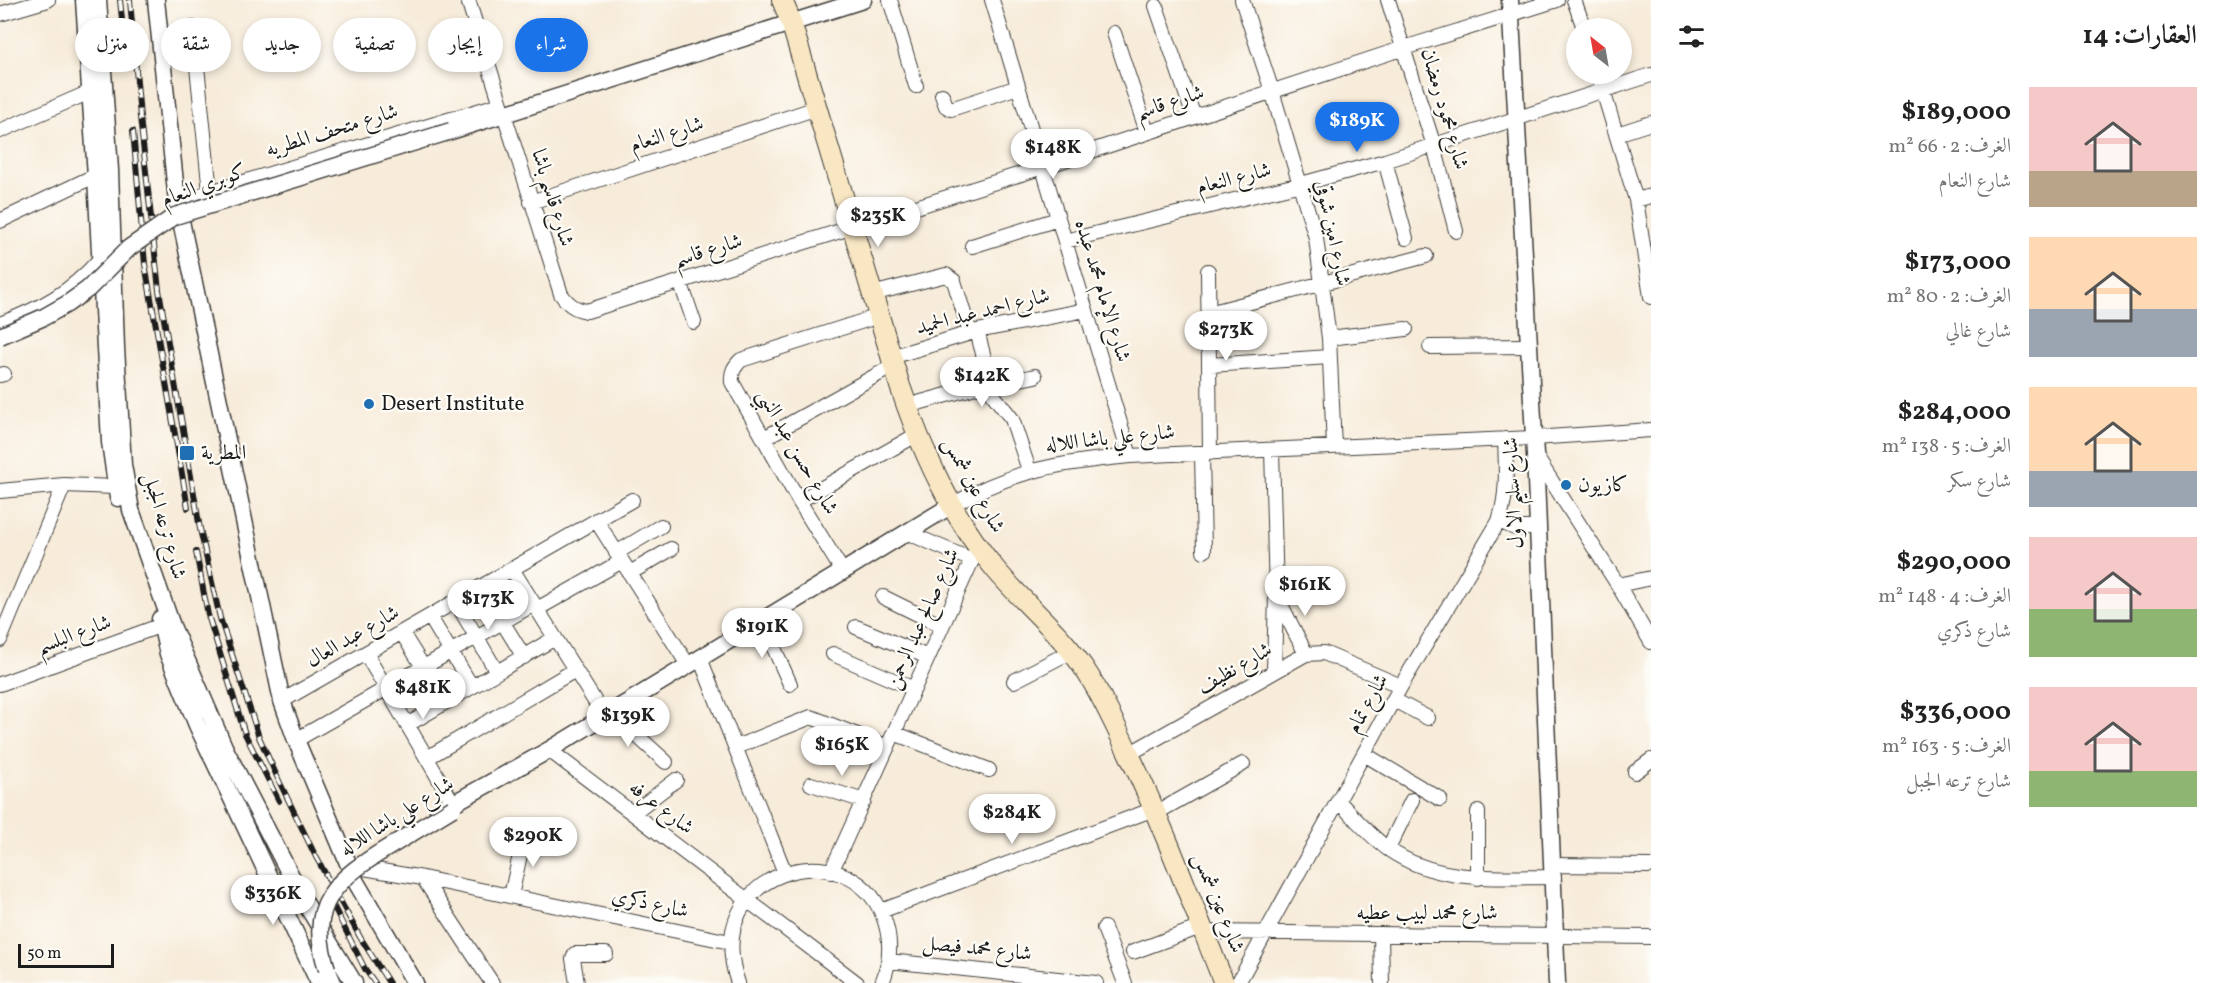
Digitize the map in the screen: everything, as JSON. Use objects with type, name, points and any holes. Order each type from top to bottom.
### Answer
[{"type":"main road","name":"شارع عين شمس","points":[[782,0],[791,22],[892,361],[918,434],[975,554],[998,572],[1045,619],[1089,675],[1155,811],[1224,983]]},
{"type":"street","points":[[0,14],[48,0]]},
{"type":"street","name":"شارع ترعه الجبل","points":[[84,0],[97,88],[123,465],[135,521],[172,626],[225,749],[304,901],[354,983]]},
{"type":"street","name":"شارع ترعه الجبل","points":[[97,88],[98,0]]},
{"type":"street","points":[[156,0],[177,202],[282,701],[296,740],[350,866],[371,910],[416,983]]},
{"type":"street","name":"شارع قاسم باشا","points":[[468,0],[561,294]]},
{"type":"street","name":"شارع متحف المطريه","points":[[177,202],[503,109],[863,0]]},
{"type":"street","points":[[890,0],[916,86]]},
{"type":"street","name":"شارع الإمام محمد عبده","points":[[992,0],[1130,456]]},
{"type":"street","name":"شارع امين شوقي","points":[[1242,0],[1316,238],[1329,338],[1334,447]]},
{"type":"street","name":"شارع محمود رمضان","points":[[1388,0],[1434,146],[1456,231]]},
{"type":"street","name":"شارع قاسم","points":[[561,294],[567,303],[576,309],[586,311],[1043,167],[1404,48],[1510,8],[1557,0]]},
{"type":"street","points":[[1574,0],[1580,18]]},
{"type":"street","points":[[1156,6],[1194,117]]},
{"type":"street","name":"شارع سليم الاول","points":[[1510,8],[1538,528],[1557,983]]},
{"type":"street","points":[[1114,33],[1147,132]]},
{"type":"street","points":[[198,72],[210,192]]},
{"type":"street","name":"شارع النعام","points":[[1065,241],[1301,184],[1385,161],[1651,75]]},
{"type":"street","points":[[1602,84],[1636,200],[1650,276],[1651,297]]},
{"type":"street","points":[[942,95],[946,106],[951,109],[1018,87]]},
{"type":"street","points":[[0,131],[97,88]]},
{"type":"street","name":"شارع النعام","points":[[531,202],[817,108]]},
{"type":"street","name":"شارع متحف المطريه","points":[[451,131],[503,109]]},
{"type":"street","points":[[1617,134],[1651,123]]},
{"type":"street","name":"كوبري النعام","points":[[0,336],[44,317],[67,304],[88,288],[129,248],[175,216],[451,131]]},
{"type":"street","points":[[1385,161],[1406,238]]},
{"type":"street","points":[[0,221],[103,172]]},
{"type":"street","name":"شارع ترعه الجبل","points":[[103,172],[99,260],[115,487],[128,533],[162,625],[168,654],[197,725],[326,978]]},
{"type":"street","points":[[1636,200],[1651,196]]},
{"type":"street","points":[[972,246],[1058,219]]},
{"type":"street","points":[[1209,313],[1426,256]]},
{"type":"street","points":[[0,324],[50,303],[85,276],[99,260]]},
{"type":"street","points":[[1204,551],[1210,365],[1208,271]]},
{"type":"street","points":[[872,294],[946,275],[954,280],[997,402],[1012,419],[1029,470]]},
{"type":"street","points":[[680,281],[694,322]]},
{"type":"street","name":"شارع احمد عبد الحميد","points":[[764,438],[892,361],[973,332],[1086,310]]},
{"type":"street","name":"شارع حسن عبد النبي","points":[[843,572],[799,501],[732,382],[732,373],[741,360],[748,357],[879,316]]},
{"type":"street","points":[[1329,338],[1406,329]]},
{"type":"street","points":[[1430,347],[1528,346]]},
{"type":"street","points":[[1210,365],[1329,357]]},
{"type":"street","points":[[907,406],[990,384],[1035,376]]},
{"type":"street","name":"شارع علي باشا اللاله","points":[[350,866],[549,750],[952,505],[998,482],[1029,470],[1079,461],[1130,456],[1505,439],[1534,446],[1651,430]]},
{"type":"street","points":[[799,501],[918,434]]},
{"type":"street","name":"شارع تمام","points":[[1238,983],[1401,686],[1499,521],[1505,504],[1507,487],[1505,439]]},
{"type":"street","points":[[1534,446],[1651,642]]},
{"type":"street","points":[[1272,450],[1276,594],[1274,672]]},
{"type":"street","points":[[0,640],[64,485]]},
{"type":"street","points":[[0,491],[64,485],[115,487]]},
{"type":"street","name":"شارع عبد العال","points":[[282,701],[632,500]]},
{"type":"street","points":[[596,520],[630,573],[694,662],[736,747],[785,873]]},
{"type":"street","points":[[1499,521],[1515,528],[1538,528]]},
{"type":"street","points":[[296,740],[501,622],[535,607],[619,557],[661,526]]},
{"type":"street","points":[[908,533],[975,554]]},
{"type":"street","points":[[630,573],[671,549]]},
{"type":"street","name":"شارع صالح عبد الرحمن","points":[[831,872],[975,554]]},
{"type":"street","points":[[512,569],[575,670],[607,714],[666,762]]},
{"type":"street","points":[[1618,585],[1651,578]]},
{"type":"street","points":[[481,587],[524,657]]},
{"type":"street","points":[[1276,594],[1306,654]]},
{"type":"street","points":[[883,597],[942,626]]},
{"type":"street","points":[[0,601],[14,608]]},
{"type":"street","points":[[456,602],[497,672]]},
{"type":"street","points":[[430,617],[472,687]]},
{"type":"street","points":[[762,621],[790,684]]},
{"type":"street","name":"شارع البلسم","points":[[0,684],[162,625]]},
{"type":"street","points":[[856,627],[928,657]]},
{"type":"street","points":[[402,633],[445,702]]},
{"type":"street","points":[[407,724],[555,638]]},
{"type":"street","points":[[1014,681],[1072,651]]},
{"type":"street","name":"شارع نظيف","points":[[1129,754],[1306,654],[1324,653],[1401,686]]},
{"type":"street","points":[[366,654],[453,806]]},
{"type":"street","points":[[833,654],[914,689]]},
{"type":"street","points":[[427,758],[575,670]]},
{"type":"street","points":[[1394,700],[1428,718]]},
{"type":"street","points":[[736,747],[806,718],[816,718],[888,747]]},
{"type":"street","points":[[894,733],[989,770]]},
{"type":"street","name":"شارع عرفه","points":[[549,750],[857,983]]},
{"type":"street","points":[[1364,754],[1440,799]]},
{"type":"street","points":[[1635,772],[1651,760]]},
{"type":"street","points":[[880,911],[1155,811],[1243,764]]},
{"type":"street","points":[[633,813],[676,780]]},
{"type":"street","points":[[811,784],[864,801]]},
{"type":"street","points":[[1388,849],[1412,800]]},
{"type":"street","points":[[1338,801],[1388,849],[1411,863],[1434,872],[1458,877],[1478,878],[1650,866]]},
{"type":"street","name":"شارع علي باشا اللاله","points":[[326,978],[320,937],[325,905],[332,891],[354,868],[453,806]]},
{"type":"street","points":[[1478,812],[1478,878]]},
{"type":"street","points":[[511,896],[525,832]]},
{"type":"street","name":"شارع ذكري","points":[[350,866],[423,878],[730,942]]},
{"type":"street","points":[[738,983],[731,964],[730,942],[738,913],[747,900],[771,879],[785,873],[816,869],[851,880],[868,894],[880,911],[887,927],[890,944],[889,961],[882,983]]},
{"type":"street","points":[[423,878],[492,983]]},
{"type":"street","points":[[1104,928],[1125,983]]},
{"type":"street","points":[[1133,952],[1202,930]]},
{"type":"street","name":"شارع محمد لبيب عطيه","points":[[1202,930],[1266,933],[1651,937]]},
{"type":"street","points":[[1381,934],[1382,983]]},
{"type":"street","points":[[577,983],[573,959],[575,954],[606,954]]},
{"type":"street","name":"شارع محمد فيصل","points":[[889,961],[963,976],[1096,983]]},
{"type":"railway","points":[[120,0],[122,18]]},
{"type":"railway","points":[[130,0],[159,290],[200,529],[220,618],[259,737],[280,783],[315,855],[360,937],[389,983]]},
{"type":"railway","points":[[133,131],[145,264],[188,508]]},
{"type":"railway","points":[[196,552],[208,615],[245,734],[279,801]]},
{"type":"railway","points":[[329,897],[365,969],[375,983]]},
{"type":"place","name":"Desert Institute","points":[[369,404]]},
{"type":"place","name":"المطرية","points":[[187,453]]},
{"type":"place","name":"كازيون","points":[[1566,485]]}]
